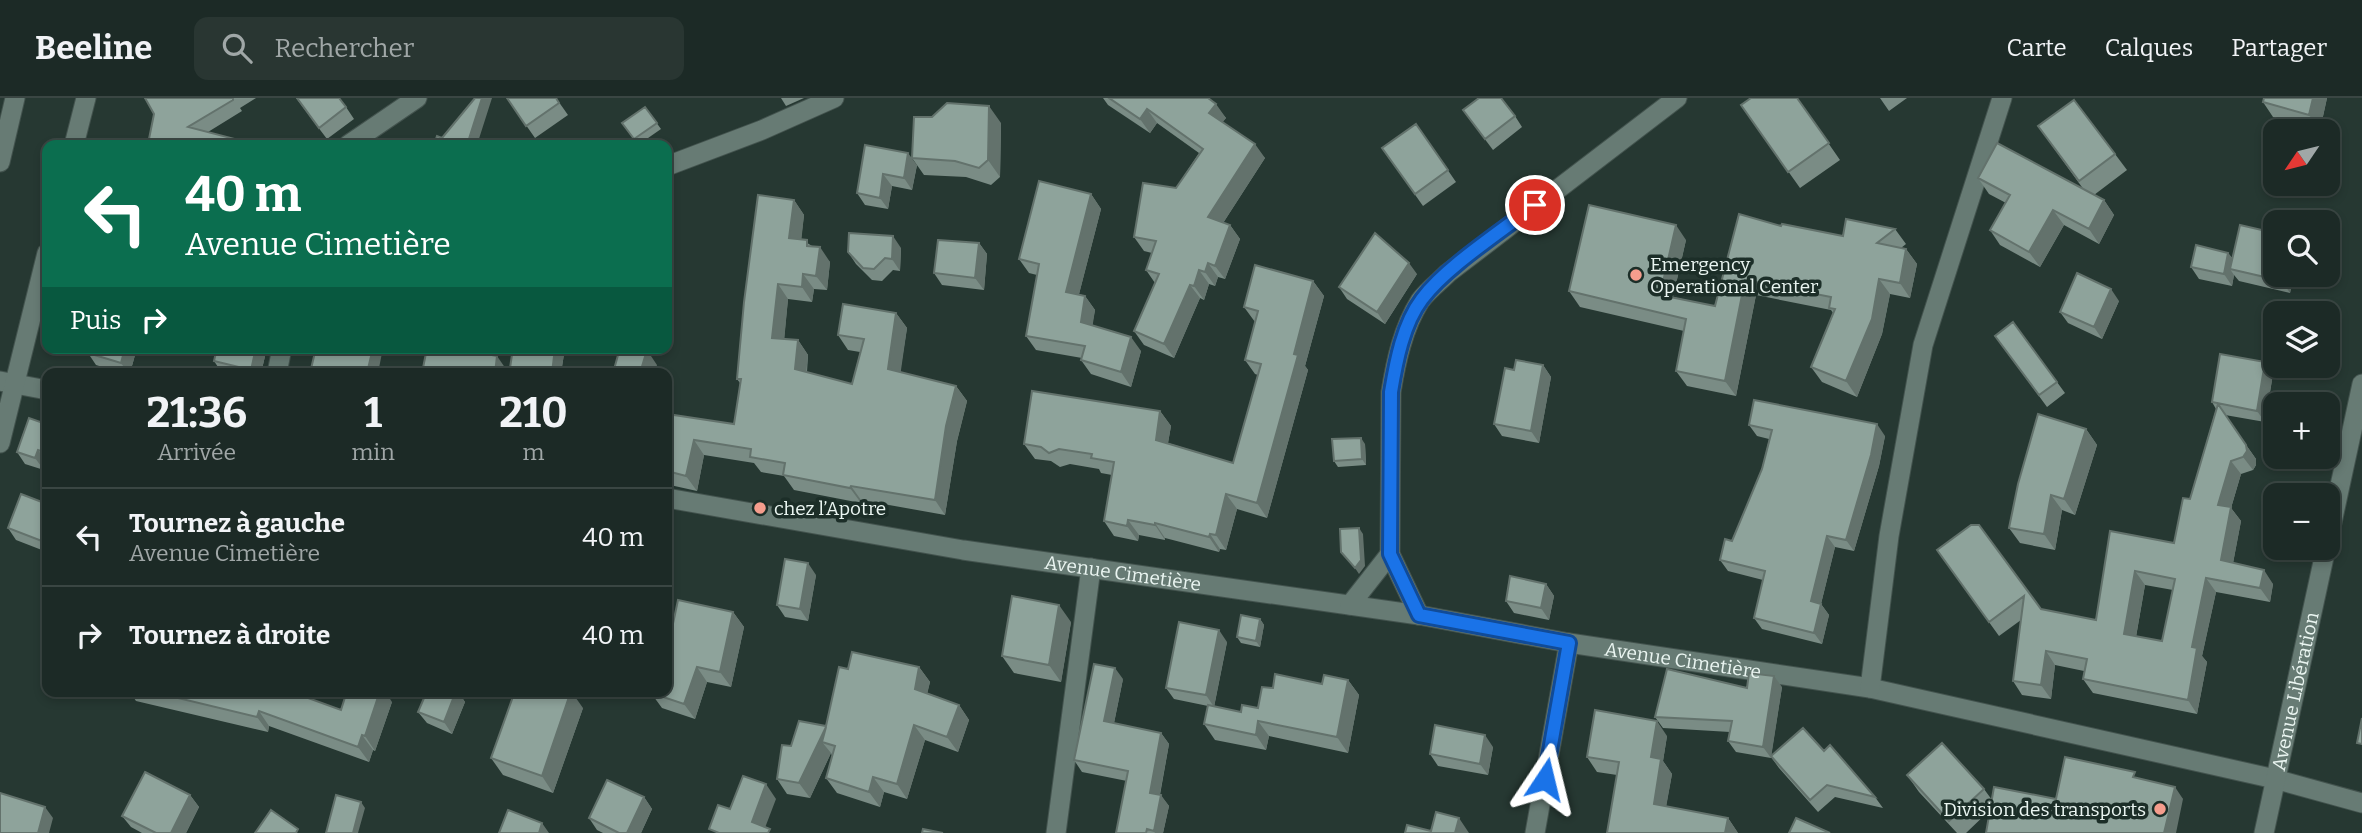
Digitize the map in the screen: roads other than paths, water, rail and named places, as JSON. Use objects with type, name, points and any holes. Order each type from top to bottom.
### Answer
[{"type":"street","points":[[0,162],[15,98]]},
{"type":"street","points":[[75,140],[86,98]]},
{"type":"street","points":[[355,140],[418,98]]},
{"type":"street","points":[[672,164],[762,130],[834,98]]},
{"type":"street","points":[[1419,615],[1390,554],[1391,392],[1405,334],[1421,300],[1448,273],[1677,98]]},
{"type":"street","points":[[1870,688],[1889,536],[1923,345],[2002,98]]},
{"type":"street","points":[[0,443],[7,383],[42,269]]},
{"type":"street","points":[[7,383],[42,389]]},
{"type":"street","points":[[2340,486],[2362,384]]},
{"type":"street","name":"Avenue Cimetière","points":[[672,499],[963,550],[1419,615],[1569,643],[1870,688],[2275,779],[2362,803]]},
{"type":"street","points":[[1350,605],[1390,554]]},
{"type":"street","name":"Avenue Libération","points":[[2264,833],[2323,560]]},
{"type":"street","points":[[1056,833],[1091,568]]},
{"type":"street","points":[[1535,833],[1569,643]]},
{"type":"place","name":"Emergency Operational Center","points":[[1636,275]]},
{"type":"place","name":"chez l’Apotre","points":[[760,508]]},
{"type":"place","name":"Division des transports","points":[[2160,809]]}]
